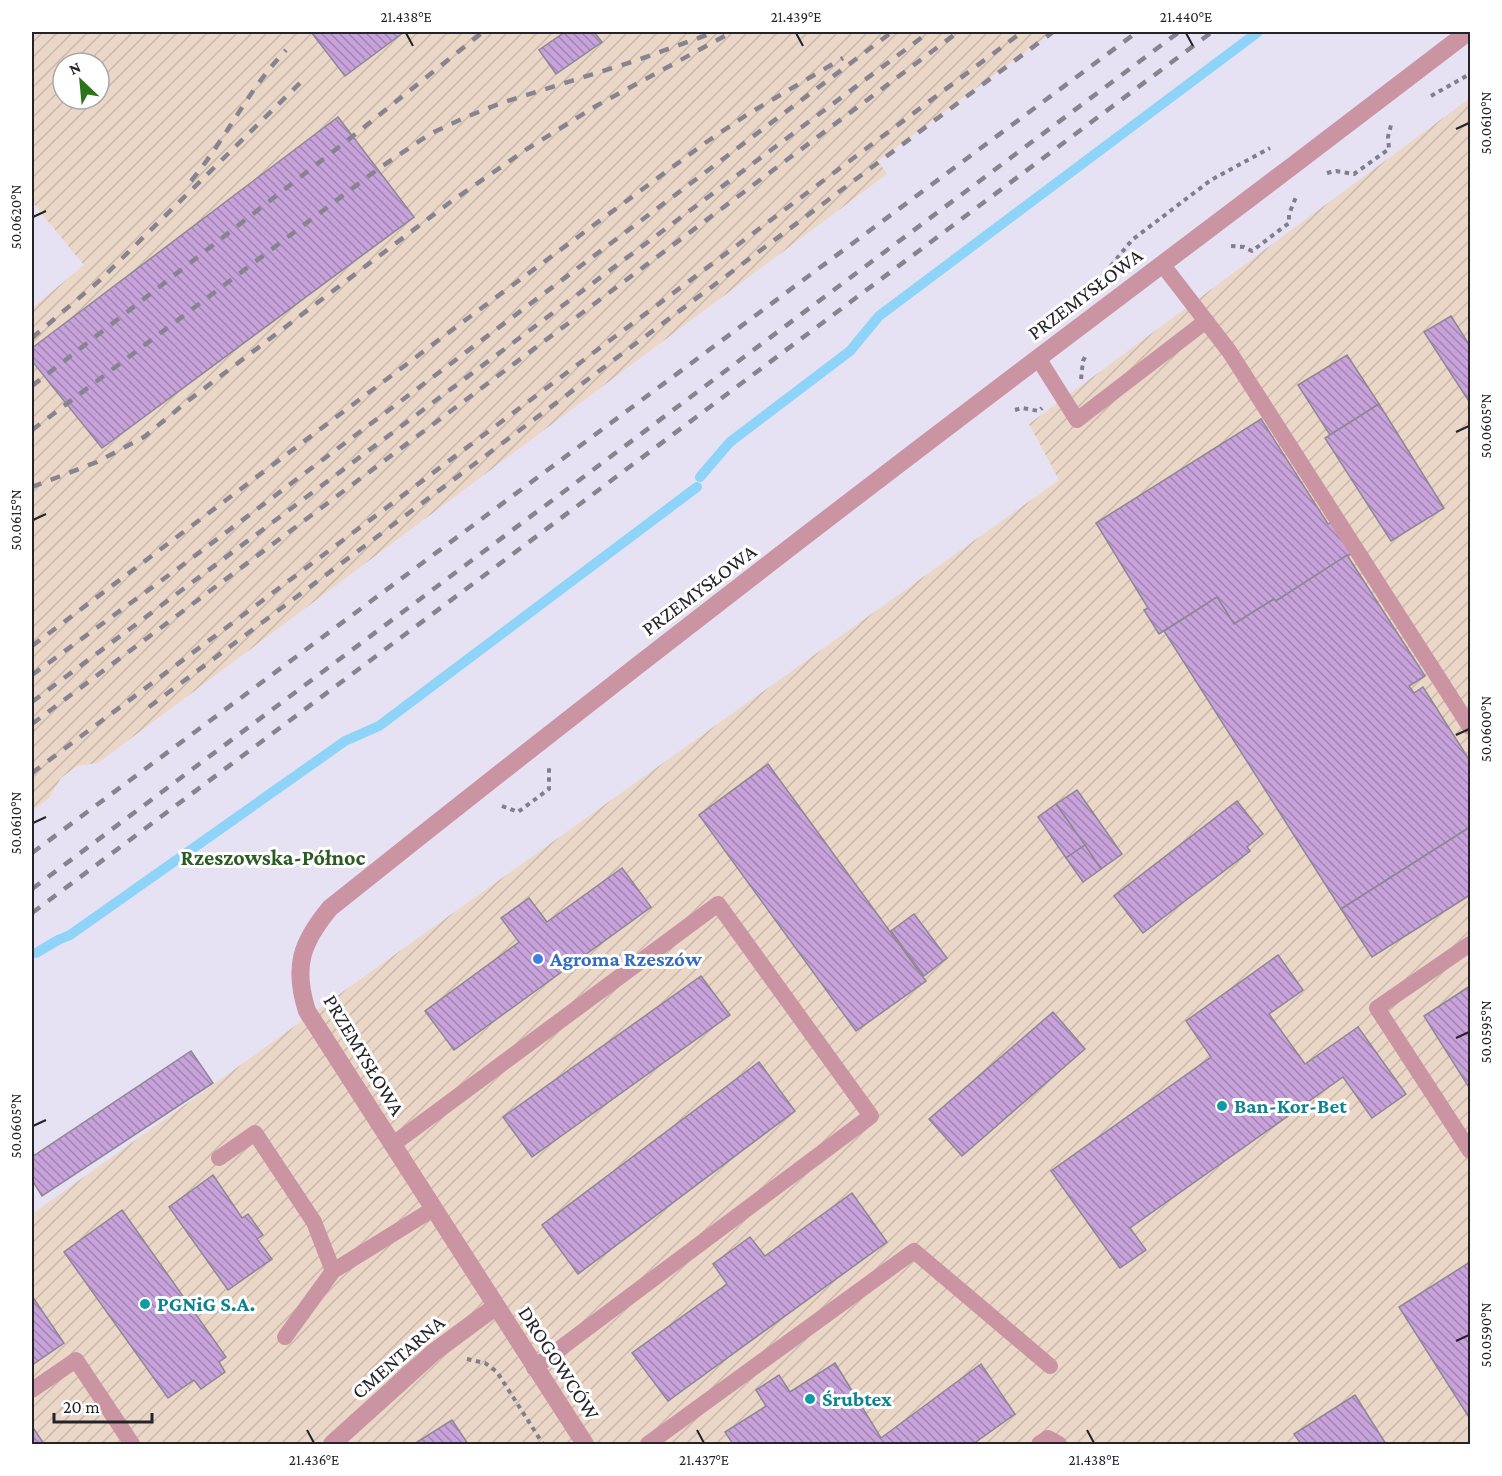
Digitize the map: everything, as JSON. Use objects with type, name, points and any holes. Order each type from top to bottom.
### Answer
[{"type":"street","name":"PRZEMYSŁOWA","points":[[495,1307],[307,1011],[300,990],[299,975],[302,959],[316,925],[330,908],[508,766],[1038,358],[1468,32]]},
{"type":"street","name":"DROGOWCÓW","points":[[495,1307],[585,1444]]},
{"type":"street","name":"CMENTARNA","points":[[332,1444],[434,1352],[495,1307]]},
{"type":"lane","points":[[1162,264],[1229,351],[1470,727]]},
{"type":"lane","points":[[1038,358],[1077,420],[1206,321]]},
{"type":"lane","points":[[392,1145],[718,904],[871,1116],[534,1368]]},
{"type":"lane","points":[[1470,944],[1377,1008],[1470,1151]]},
{"type":"lane","points":[[219,1158],[255,1133],[314,1222],[333,1271]]},
{"type":"lane","points":[[285,1337],[333,1271],[433,1209]]},
{"type":"lane","points":[[648,1444],[914,1251],[1050,1366]]},
{"type":"lane","points":[[32,1390],[76,1360],[132,1444]]},
{"type":"lane","points":[[1039,1444],[1048,1438],[1059,1444]]},
{"type":"path","points":[[1430,97],[1470,74]]},
{"type":"path","points":[[1322,175],[1336,171],[1354,174],[1389,149],[1388,137],[1391,124],[1399,113],[1385,96]]},
{"type":"path","points":[[1102,277],[1140,233],[1211,180],[1278,144]]},
{"type":"path","points":[[1221,249],[1233,246],[1244,247],[1252,251],[1289,223],[1293,201],[1301,190]]},
{"type":"path","points":[[1009,412],[1022,408],[1039,411],[1081,380],[1083,362],[1089,350]]},
{"type":"path","points":[[492,809],[502,806],[518,812],[549,789],[549,765]]},
{"type":"path","points":[[466,1359],[485,1363],[497,1372],[543,1444]]},
{"type":"shaded area","points":[[32,32],[1052,32],[878,161],[887,174],[98,763],[77,766],[61,778],[49,798],[32,811],[32,361],[102,448],[414,217],[338,117],[32,348],[32,308],[84,265],[32,202]]},
{"type":"shaded area","points":[[1470,98],[1470,1444],[32,1444],[32,1214],[1059,480],[1029,424]]},
{"type":"building","points":[[311,32],[404,32],[345,76]]},
{"type":"building","points":[[565,32],[594,32],[602,42],[556,74],[539,50]]},
{"type":"building","points":[[338,117],[414,217],[102,448],[32,361],[32,348]]},
{"type":"building","points":[[1451,316],[1470,346],[1470,403],[1424,332]]},
{"type":"building","points":[[1347,355],[1379,404],[1330,435],[1298,385]]},
{"type":"building","points":[[1379,404],[1444,508],[1391,541],[1325,438]]},
{"type":"building","points":[[1261,419],[1328,524],[1332,522],[1352,553],[1276,601],[1274,599],[1234,624],[1217,597],[1159,634],[1144,610],[1148,608],[1096,523]]},
{"type":"building","points":[[1347,555],[1425,676],[1409,686],[1414,693],[1423,687],[1470,761],[1470,827],[1341,909],[1164,631],[1217,597],[1234,624],[1274,599],[1276,601]]},
{"type":"building","points":[[768,764],[926,981],[856,1031],[699,815]]},
{"type":"building","points":[[1077,790],[1122,854],[1101,869],[1056,804]]},
{"type":"building","points":[[1237,801],[1263,834],[1247,847],[1250,851],[1143,933],[1114,896]]},
{"type":"building","points":[[1056,804],[1085,845],[1066,858],[1038,817]]},
{"type":"building","points":[[1470,827],[1470,895],[1372,957],[1341,909]]},
{"type":"building","points":[[1085,845],[1101,869],[1083,882],[1066,858]]},
{"type":"building","points":[[622,868],[651,907],[454,1050],[425,1011],[519,942],[501,918],[529,898],[547,922]]},
{"type":"building","points":[[914,914],[947,958],[924,976],[891,931]]},
{"type":"building","name":"Ban-Kor-Bet","points":[[1278,955],[1303,990],[1269,1014],[1305,1064],[1358,1027],[1406,1094],[1372,1118],[1343,1077],[1130,1228],[1146,1250],[1120,1268],[1051,1171],[1211,1057],[1186,1021]]},
{"type":"building","points":[[701,976],[730,1015],[532,1157],[503,1117]]},
{"type":"building","points":[[1470,986],[1470,1089],[1424,1016]]},
{"type":"building","points":[[1053,1012],[1085,1049],[962,1156],[929,1119]]},
{"type":"building","points":[[191,1051],[213,1083],[42,1196],[32,1180],[32,1157]]},
{"type":"building","points":[[759,1062],[795,1111],[578,1274],[542,1225]]},
{"type":"building","points":[[213,1175],[242,1218],[248,1214],[263,1235],[257,1239],[272,1259],[228,1290],[169,1207]]},
{"type":"building","points":[[852,1193],[887,1242],[668,1401],[632,1353],[727,1284],[713,1264],[750,1237],[765,1256]]},
{"type":"building","name":"PGNiG S.A.","points":[[122,1210],[226,1357],[219,1362],[225,1372],[201,1389],[194,1380],[168,1398],[64,1252]]},
{"type":"building","points":[[1470,1262],[1470,1419],[1399,1307]]},
{"type":"building","points":[[32,1296],[64,1343],[32,1365]]},
{"type":"building","name":"Śrubtex","points":[[835,1363],[881,1438],[981,1364],[1015,1414],[973,1444],[733,1444],[725,1432],[766,1406],[756,1390],[779,1375],[790,1392]]},
{"type":"building","points":[[1355,1395],[1386,1444],[1301,1444],[1294,1434]]},
{"type":"building","points":[[452,1420],[468,1444],[414,1444]]},
{"type":"building","points":[[32,1426],[44,1444],[32,1444]]},
{"type":"waterway","points":[[700,477],[730,442],[850,351],[879,316],[1258,32]]},
{"type":"waterway","points":[[36,953],[70,935],[345,741],[379,726],[697,487]]},
{"type":"railway","points":[[32,386],[483,32]]},
{"type":"railway","points":[[32,430],[378,169],[430,134],[501,103],[635,61],[715,32]]},
{"type":"railway","points":[[32,487],[97,462],[144,437],[189,400],[449,203],[527,149],[596,106],[732,32]]},
{"type":"railway","points":[[32,675],[180,567],[892,32]]},
{"type":"railway","points":[[32,702],[929,32]]},
{"type":"railway","points":[[32,724],[958,32]]},
{"type":"railway","points":[[32,773],[1022,32]]},
{"type":"railway","points":[[149,707],[1053,32]]},
{"type":"railway","points":[[32,853],[1137,32]]},
{"type":"railway","points":[[32,889],[1179,32]]},
{"type":"railway","points":[[32,913],[1212,32]]},
{"type":"railway","points":[[191,181],[248,98],[286,50]]},
{"type":"railway","points":[[32,646],[705,143],[748,114],[843,58]]},
{"type":"railway","points":[[32,338],[99,281],[304,79]]},
{"type":"place","name":"Agroma Rzeszów","points":[[538,959]]},
{"type":"place","name":"Ban-Kor-Bet","points":[[1222,1106]]},
{"type":"place","name":"PGNiG S.A.","points":[[145,1304]]},
{"type":"place","name":"Śrubtex","points":[[810,1399]]},
{"type":"district","name":"Rzeszowska-Północ","points":[[273,857]]}]
